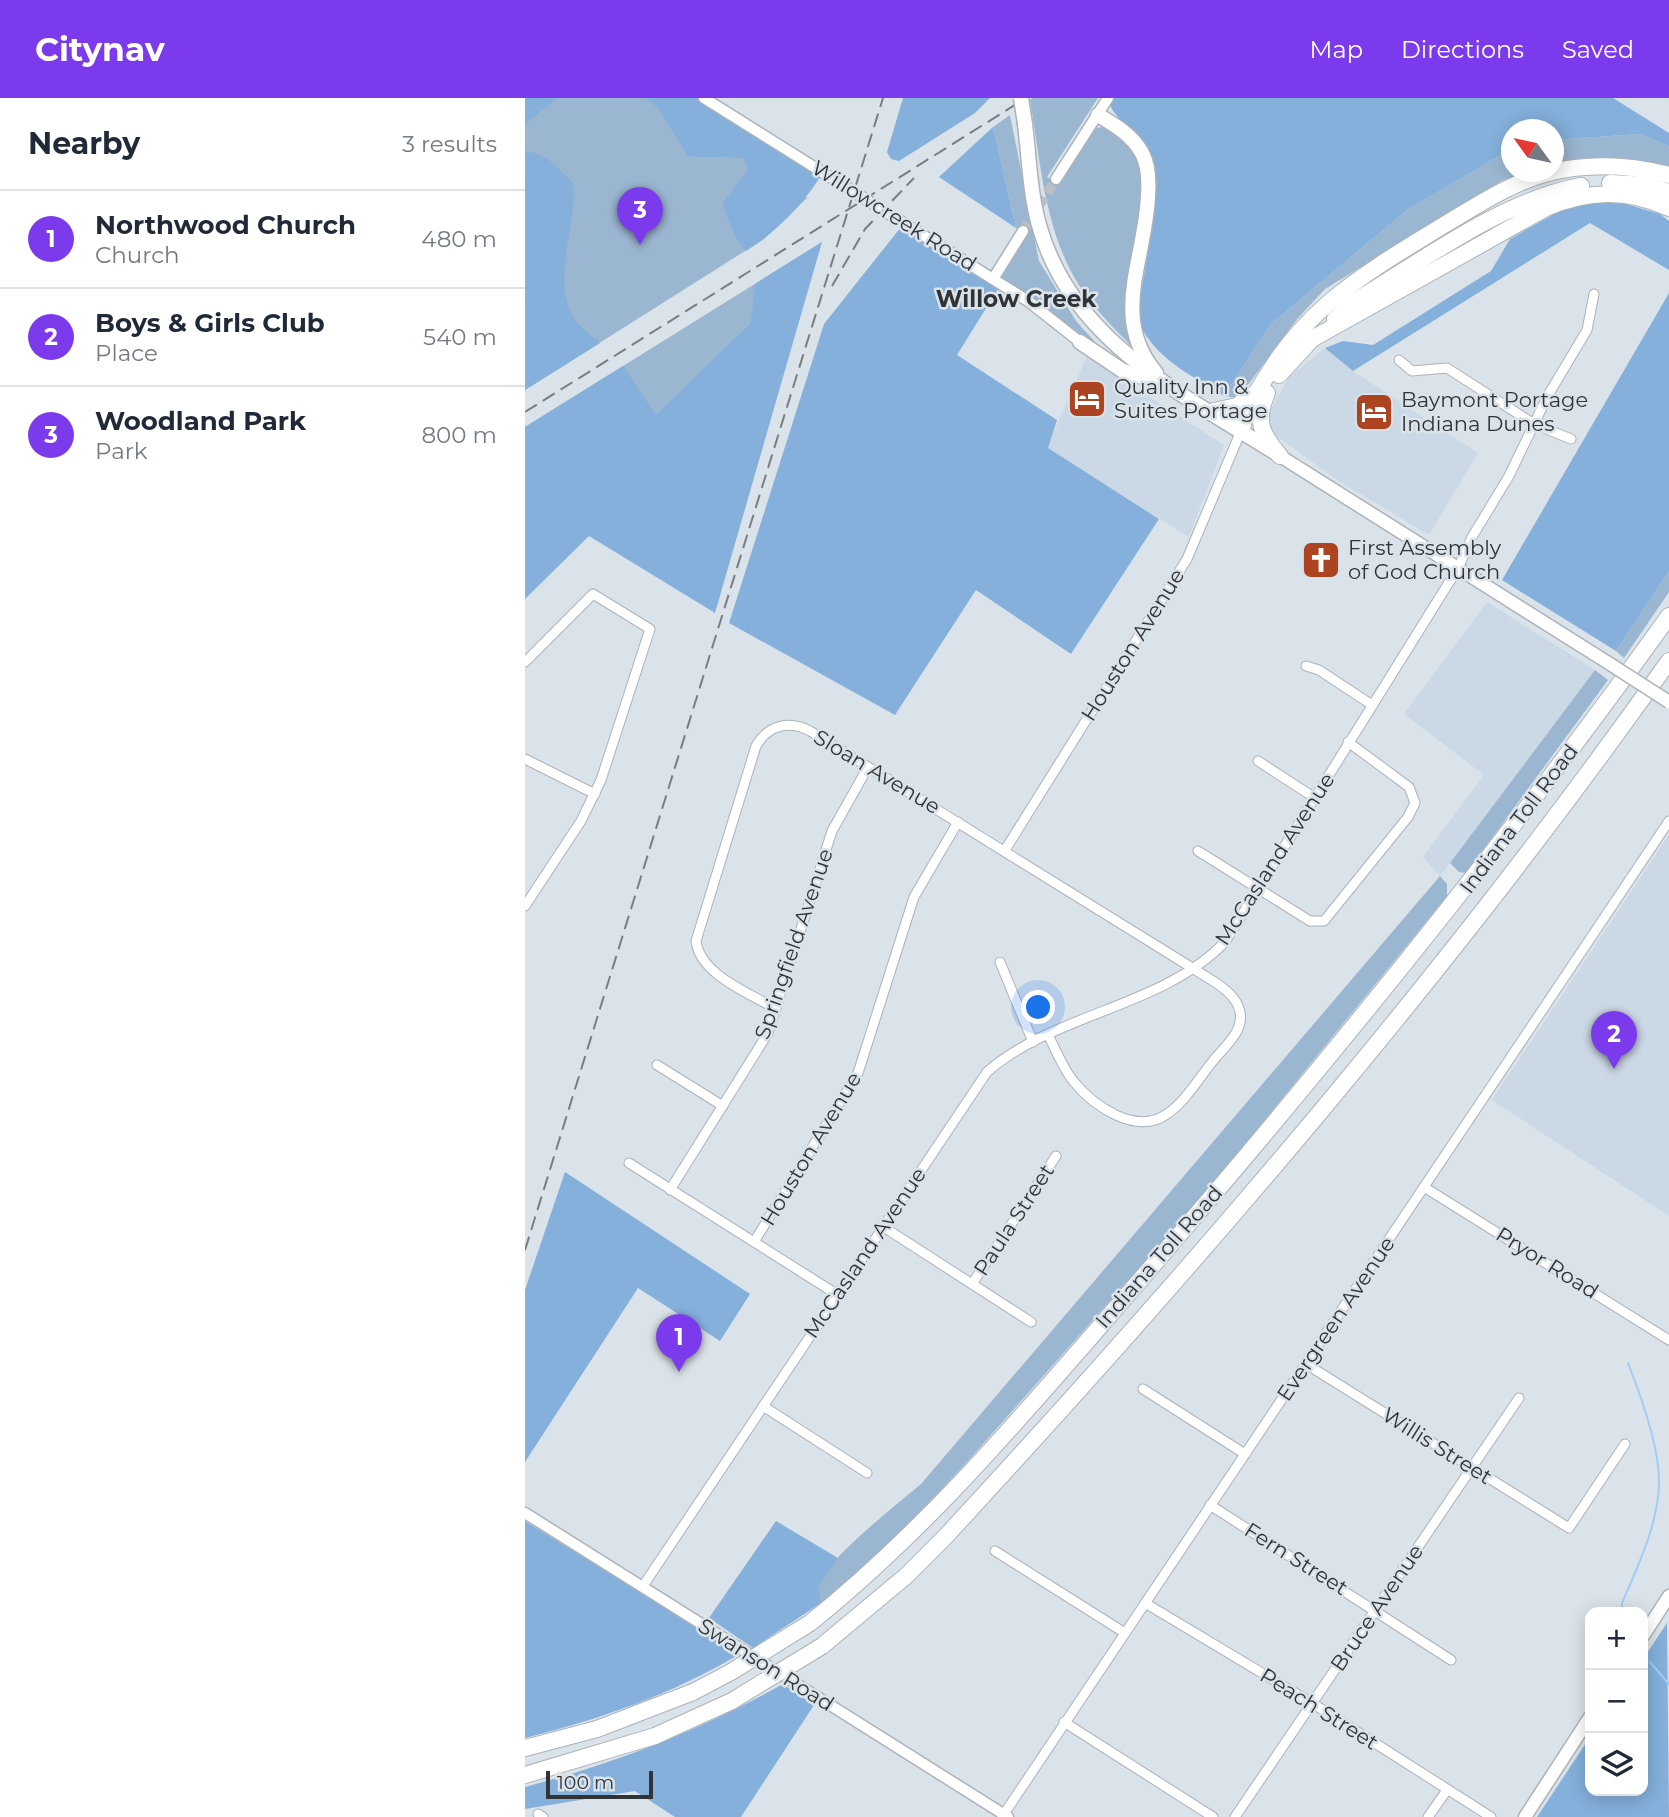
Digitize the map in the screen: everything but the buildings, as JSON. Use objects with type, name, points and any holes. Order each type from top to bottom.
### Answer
[{"type":"highway","points":[[1241,431],[1291,339],[1341,289],[1497,193],[1525,180],[1571,169],[1642,169],[1669,176]]},
{"type":"highway","points":[[1321,309],[1353,296],[1525,191],[1554,181],[1598,175],[1641,177],[1669,184]]},
{"type":"highway","points":[[1210,412],[1237,406],[1264,389],[1290,359],[1352,303],[1535,197],[1593,184],[1646,185],[1669,192]]},
{"type":"highway","points":[[1312,339],[1524,219],[1574,196],[1626,194],[1669,208]]},
{"type":"highway","points":[[1264,389],[1260,426],[1264,437],[1280,456]]},
{"type":"highway","name":"Indiana Toll Road","points":[[525,1748],[609,1725],[693,1692],[731,1672],[810,1623],[856,1586],[927,1519],[1247,1156],[1468,887],[1669,616]]},
{"type":"highway","name":"Indiana Toll Road","points":[[525,1775],[655,1736],[732,1701],[822,1646],[906,1576],[946,1536],[1250,1192],[1488,902],[1669,661]]},
{"type":"main road","points":[[1021,98],[1034,200],[1050,255],[1081,309],[1122,353],[1166,384],[1669,702]]},
{"type":"main road","points":[[1098,115],[1134,141],[1144,156],[1149,178],[1148,208],[1132,299],[1131,321],[1147,360],[1166,384]]},
{"type":"main road","points":[[1080,342],[1122,371],[1166,384]]},
{"type":"main road","points":[[1648,1628],[1669,1596]]},
{"type":"main road","points":[[1525,1817],[1585,1725]]},
{"type":"street","name":"Willowcreek Road","points":[[704,98],[993,278],[1044,312],[1080,342]]},
{"type":"street","points":[[1056,179],[1108,98]]},
{"type":"street","points":[[993,278],[1023,231]]},
{"type":"street","name":"McCasland Avenue","points":[[643,1586],[987,1072],[1002,1058],[1033,1042],[1194,969],[1224,942],[1458,568],[1472,537],[1509,476],[1534,424],[1587,330],[1594,294]]},
{"type":"street","points":[[1399,360],[1412,372],[1447,368],[1534,424],[1571,439]]},
{"type":"street","name":"Houston Avenue","points":[[1005,850],[1187,559],[1241,431]]},
{"type":"street","points":[[525,662],[593,594],[650,629],[594,794],[525,906]]},
{"type":"street","points":[[1306,666],[1319,670],[1371,705]]},
{"type":"street","name":"Sloan Avenue","points":[[776,1009],[708,967],[697,951],[696,941],[756,746],[768,732],[777,727],[800,726],[1194,969],[1231,994],[1239,1007],[1240,1026],[1167,1115],[1149,1121],[1132,1121],[1101,1106],[1073,1081],[1048,1035]]},
{"type":"street","points":[[1198,851],[1310,922],[1324,921],[1413,810],[1415,797],[1409,787],[1348,742]]},
{"type":"street","points":[[525,759],[594,794]]},
{"type":"street","points":[[1258,761],[1315,798]]},
{"type":"street","name":"Springfield Avenue","points":[[670,1190],[768,1033],[832,831],[868,767]]},
{"type":"street","name":"Evergreen Avenue","points":[[1004,1816],[1064,1722],[1669,821]]},
{"type":"street","name":"Houston Avenue","points":[[754,1242],[858,1073],[914,897],[958,822]]},
{"type":"street","points":[[1000,962],[1033,1042]]},
{"type":"street","points":[[657,1065],[723,1107]]},
{"type":"street","name":"Paula Street","points":[[972,1284],[1056,1156]]},
{"type":"street","points":[[629,1163],[838,1295]]},
{"type":"street","name":"Pryor Road","points":[[1424,1188],[1669,1340]]},
{"type":"street","points":[[882,1226],[1031,1322]]},
{"type":"street","name":"Willis Street","points":[[1306,1364],[1569,1528],[1625,1444]]},
{"type":"street","points":[[1143,1389],[1245,1454]]},
{"type":"street","name":"Bruce Avenue","points":[[1235,1817],[1519,1398]]},
{"type":"street","points":[[763,1406],[867,1473]]},
{"type":"street","name":"Fern Street","points":[[1210,1505],[1376,1609],[1451,1660]]},
{"type":"street","name":"Swanson Road","points":[[525,1513],[1004,1816]]},
{"type":"street","points":[[995,1551],[1125,1633]]},
{"type":"street","name":"Peach Street","points":[[1145,1603],[1312,1703],[1491,1817]]},
{"type":"street","points":[[1064,1722],[1213,1817]]},
{"type":"street","points":[[1428,1817],[1447,1790]]},
{"type":"shaded area","points":[[525,98],[693,98],[807,198],[764,239],[525,390]]},
{"type":"shaded area","points":[[525,98],[557,98],[525,124]]},
{"type":"shaded area","points":[[646,98],[697,98],[820,177],[787,218],[768,236],[746,251],[735,236],[722,204],[748,170],[744,159],[688,156],[658,108]]},
{"type":"shaded area","points":[[903,98],[990,98],[975,113],[899,161],[891,159],[887,152]]},
{"type":"shaded area","points":[[1098,98],[1047,177],[1058,183],[1095,128],[1103,127],[1123,139],[1133,149],[1140,164],[1143,181],[1141,221],[1126,304],[1127,324],[1135,350],[1085,294],[1061,249],[1042,175],[1030,100]]},
{"type":"shaded area","points":[[1114,98],[1613,98],[1669,133],[1669,146],[1639,134],[1564,139],[1564,119],[1501,119],[1501,155],[1407,210],[1271,324],[1224,396],[1162,354],[1143,331],[1137,317],[1153,212],[1153,171],[1147,146],[1110,105]]},
{"type":"shaded area","points":[[1010,115],[1039,261],[1076,321],[1106,354],[1038,302],[1000,278],[1027,234],[1016,228],[993,127]]},
{"type":"shaded area","points":[[993,127],[1016,228],[939,177]]},
{"type":"shaded area","points":[[1639,134],[1669,146],[1669,169],[1626,161],[1564,166],[1564,139]]},
{"type":"shaded area","points":[[532,152],[547,158],[573,183],[565,289],[568,306],[576,321],[600,343],[525,390],[525,153]]},
{"type":"shaded area","points":[[1501,155],[1501,181],[1325,289],[1298,318],[1238,398],[1224,396],[1271,324],[1407,210]]},
{"type":"shaded area","points":[[1609,199],[1660,214],[1669,221],[1669,270],[1590,223],[1353,371],[1325,348],[1343,341],[1373,345],[1491,271],[1510,239],[1572,204]]},
{"type":"shaded area","points":[[901,227],[998,289],[957,355],[1057,420],[1048,448],[1159,519],[1071,654],[976,590],[895,715],[729,623],[824,324]]},
{"type":"shaded area","points":[[822,242],[751,322],[556,515],[525,494],[525,427]]},
{"type":"shaded area","points":[[822,242],[715,613],[589,536],[525,599],[525,427],[623,366],[656,415],[751,322],[755,284]]},
{"type":"shaded area","points":[[1669,293],[1669,571],[1616,651],[1502,580]]},
{"type":"shaded area","points":[[1325,348],[1353,371],[1478,453],[1429,535],[1337,480],[1267,429],[1268,414],[1289,377]]},
{"type":"shaded area","points":[[1087,356],[1224,445],[1189,537],[1047,448]]},
{"type":"shaded area","points":[[1669,571],[1669,592],[1624,658],[1616,651]]},
{"type":"shaded area","points":[[1487,602],[1595,670],[1440,876],[1423,857],[1484,775],[1404,714]]},
{"type":"shaded area","points":[[1595,670],[1608,680],[1466,873],[1459,872],[1450,863]]},
{"type":"shaded area","points":[[1669,835],[1669,1216],[1492,1100]]},
{"type":"shaded area","points":[[1440,876],[1447,884],[1447,896],[1203,1196],[967,1462],[892,1542],[821,1603],[818,1586],[833,1563],[863,1533],[921,1484]]},
{"type":"shaded area","points":[[565,1172],[750,1294],[720,1341],[638,1288],[525,1462],[525,1290]]},
{"type":"shaded area","points":[[525,1521],[740,1654],[635,1704],[525,1738]]},
{"type":"shaded area","points":[[776,1521],[838,1558],[818,1587],[821,1603],[753,1648],[709,1618]]},
{"type":"shaded area","points":[[1667,1623],[1669,1817],[1537,1817],[1585,1745],[1585,1796],[1648,1796],[1648,1652]]},
{"type":"shaded area","points":[[783,1684],[814,1705],[741,1817],[675,1817],[635,1791],[525,1809],[525,1787],[657,1744],[721,1716]]},
{"type":"waterway","points":[[1622,1607],[1651,1529],[1659,1484],[1653,1439],[1628,1363]]},
{"type":"waterway","points":[[1650,1662],[1669,1684]]},
{"type":"tunnel","points":[[1023,231],[1056,179]]},
{"type":"railway","points":[[525,1250],[883,98]]},
{"type":"railway","points":[[525,412],[1026,98]]},
{"type":"railway","points":[[832,286],[865,229],[914,178]]},
{"type":"place","name":"Woodland Park","points":[[640,245]]},
{"type":"place","name":"Quality Inn & Suites Portage","points":[[1087,399]]},
{"type":"place","name":"Baymont Portage Indiana Dunes","points":[[1374,412]]},
{"type":"place","name":"First Assembly of God Church","points":[[1321,560]]},
{"type":"place","name":"Boys & Girls Club","points":[[1614,1069]]},
{"type":"place","name":"Northwood Church","points":[[679,1372]]},
{"type":"district","name":"Willow Creek","points":[[1016,299]]}]
